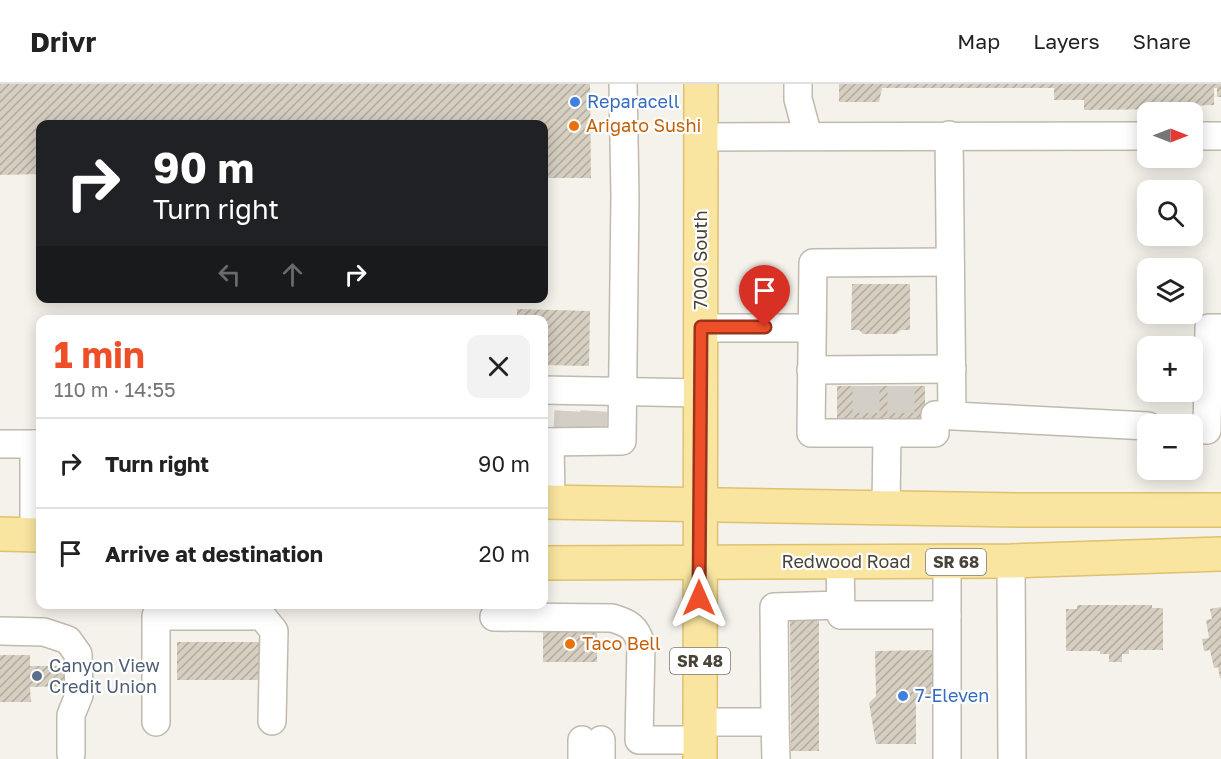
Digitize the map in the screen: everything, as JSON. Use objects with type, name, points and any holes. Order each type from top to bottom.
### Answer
[{"type":"main road","name":"7000 South","points":[[700,740],[701,84]]},
{"type":"main road","points":[[548,502],[886,508],[1221,510]]},
{"type":"main road","points":[[0,534],[36,535]]},
{"type":"main road","name":"Redwood Road","points":[[548,564],[947,562],[1221,554]]},
{"type":"lane","points":[[571,420],[622,441],[623,84]]},
{"type":"lane","points":[[798,84],[798,99],[808,136]]},
{"type":"lane","points":[[950,135],[952,415]]},
{"type":"lane","points":[[701,137],[1137,136]]},
{"type":"lane","points":[[1203,136],[1221,136]]},
{"type":"lane","points":[[950,262],[813,263],[811,433],[884,430],[935,433],[935,415],[1137,425]]},
{"type":"lane","points":[[701,327],[811,327]]},
{"type":"lane","points":[[1203,430],[1207,430],[1209,328],[1221,328]]},
{"type":"lane","points":[[811,370],[866,378],[901,377],[952,369]]},
{"type":"lane","points":[[548,499],[571,420],[622,391],[700,393]]},
{"type":"lane","points":[[884,430],[886,508]]},
{"type":"lane","points":[[0,444],[36,444]]},
{"type":"lane","points":[[1011,561],[1012,759]]},
{"type":"lane","points":[[840,562],[841,615],[947,615]]},
{"type":"lane","points":[[947,562],[947,759]]},
{"type":"lane","points":[[776,759],[774,607],[841,605]]},
{"type":"lane","points":[[156,722],[156,616],[262,616],[274,631],[272,721]]},
{"type":"lane","points":[[494,617],[612,618],[627,622],[637,630],[641,644],[639,740],[700,740],[775,722]]},
{"type":"lane","points":[[0,631],[44,632],[68,640],[78,654],[79,694],[71,715],[71,754]]},
{"type":"building","points":[[0,84],[590,84],[591,178],[548,178],[548,120],[36,120],[36,174],[0,175]]},
{"type":"building","points":[[839,84],[1221,84],[1221,97],[1217,97],[1217,88],[1214,88],[1214,105],[1203,105],[1203,102],[1137,102],[1137,109],[1084,110],[1084,100],[1054,100],[1054,88],[882,88],[879,102],[839,102]]},
{"type":"building","points":[[852,284],[910,284],[910,330],[901,330],[896,334],[863,334],[859,330],[851,330]]},
{"type":"building","points":[[517,309],[590,311],[589,366],[548,365],[548,315],[517,315]]},
{"type":"building","points":[[837,386],[925,386],[925,424],[837,425]]},
{"type":"building","points":[[1077,605],[1152,605],[1152,608],[1163,608],[1163,650],[1129,650],[1129,654],[1122,654],[1122,662],[1109,662],[1109,654],[1100,654],[1100,651],[1066,651],[1066,609],[1077,609]]},
{"type":"building","points":[[1221,607],[1220,678],[1218,667],[1214,668],[1210,650],[1204,651],[1202,639],[1209,638],[1206,620],[1212,619],[1210,609]]},
{"type":"building","points":[[790,612],[819,612],[819,751],[791,751]]},
{"type":"building","name":"Taco Bell","points":[[543,625],[597,625],[597,662],[543,662]]},
{"type":"building","points":[[177,642],[267,642],[267,680],[177,680]]},
{"type":"building","name":"7-Eleven","points":[[932,650],[932,697],[916,698],[916,744],[876,744],[869,703],[876,696],[875,651]]},
{"type":"building","name":"Canyon View Credit Union","points":[[0,655],[30,655],[30,666],[74,666],[74,686],[30,687],[31,702],[0,702]]},
{"type":"tunnel","points":[[866,386],[866,425]]},
{"type":"tunnel","points":[[901,386],[901,425]]},
{"type":"tunnel","points":[[567,431],[568,411]]},
{"type":"tunnel","points":[[593,432],[594,411]]},
{"type":"place","name":"Reparacell","points":[[575,102]]},
{"type":"place","name":"Arigato Sushi","points":[[574,126]]},
{"type":"place","name":"Taco Bell","points":[[570,644]]},
{"type":"place","name":"Canyon View Credit Union","points":[[37,676]]},
{"type":"place","name":"7-Eleven","points":[[903,696]]},
{"type":"route","points":[[699,598],[701,327],[765,327]]}]
